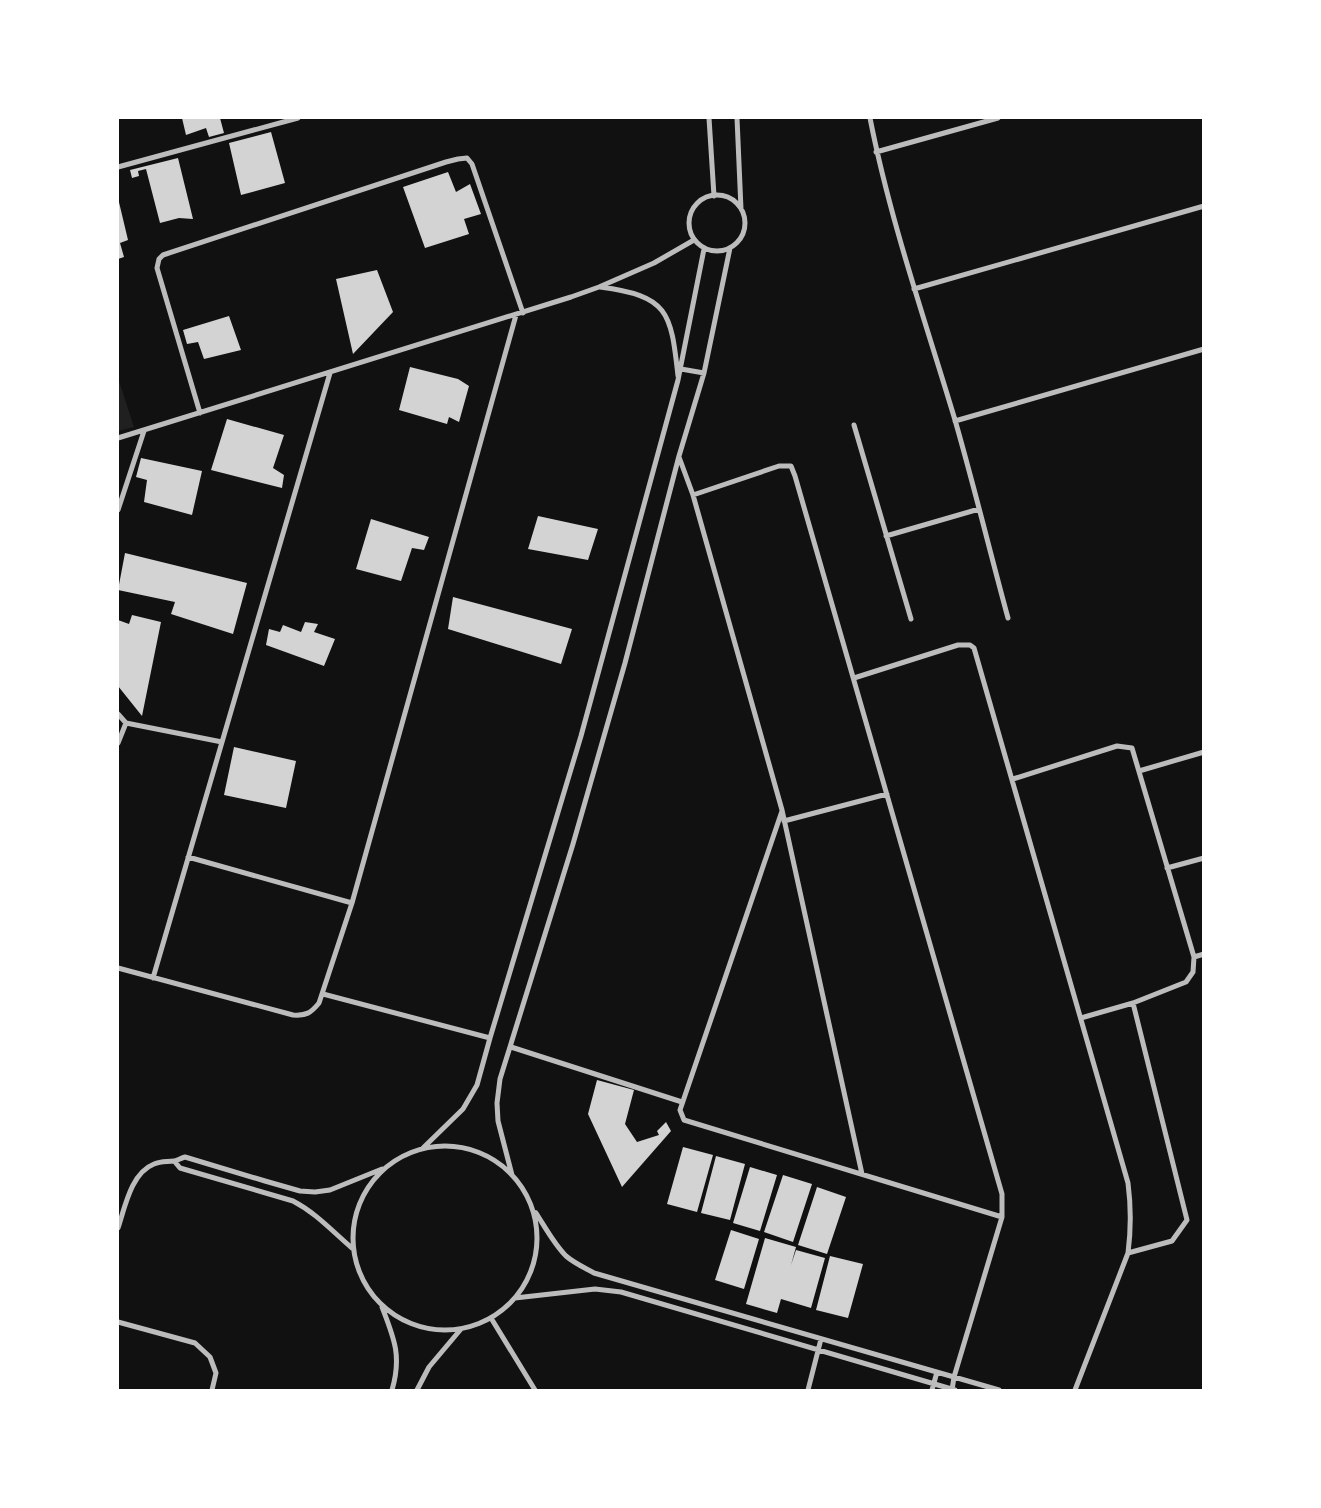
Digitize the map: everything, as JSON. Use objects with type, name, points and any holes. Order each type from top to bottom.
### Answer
[{"type":"street","points":[[118,167],[298,118]]},
{"type":"street","points":[[709,118],[714,196]]},
{"type":"street","points":[[737,118],[741,210]]},
{"type":"street","points":[[870,118],[876,152],[914,289],[955,421],[1008,618]]},
{"type":"street","points":[[876,152],[998,118]]},
{"type":"street","points":[[200,413],[156,268],[159,259],[167,253],[446,162],[467,158],[472,164],[523,313]]},
{"type":"street","points":[[714,196],[722,196],[736,203],[744,218],[742,235],[737,243],[722,251],[704,249],[694,240],[690,231],[691,212],[704,198],[714,196]]},
{"type":"street","points":[[914,289],[1204,206]]},
{"type":"street","points":[[118,438],[599,288],[654,263],[694,240]]},
{"type":"street","points":[[512,1175],[498,1121],[497,1102],[500,1079],[573,844],[625,663],[679,456],[704,374],[730,248]]},
{"type":"street","points":[[423,1148],[463,1108],[477,1085],[581,736],[678,380],[704,249]]},
{"type":"street","points":[[599,288],[624,290],[650,299],[658,306],[671,327],[678,380]]},
{"type":"street","points":[[118,968],[299,1016],[312,1012],[319,1004],[352,903],[516,315]]},
{"type":"street","points":[[955,421],[1204,349]]},
{"type":"street","points":[[681,368],[704,374]]},
{"type":"street","points":[[153,978],[330,373]]},
{"type":"street","points":[[854,425],[911,619]]},
{"type":"street","points":[[118,510],[144,431]]},
{"type":"street","points":[[679,456],[694,495],[782,810],[862,1174]]},
{"type":"street","points":[[516,1298],[568,1291],[608,1289],[954,1390],[954,1378],[1002,1217],[1002,1194],[997,1173],[791,466],[779,466],[694,495]]},
{"type":"street","points":[[886,536],[979,509]]},
{"type":"street","points":[[854,678],[958,645],[974,648],[1128,1183],[1130,1203],[1128,1253],[1076,1390]]},
{"type":"street","points":[[118,714],[126,723],[222,742]]},
{"type":"street","points":[[118,743],[126,723]]},
{"type":"street","points":[[1013,780],[1117,746],[1132,748],[1194,957],[1193,972],[1186,982],[1132,1003],[1081,1018]]},
{"type":"street","points":[[1139,771],[1204,752]]},
{"type":"street","points":[[784,821],[887,794]]},
{"type":"street","points":[[782,810],[682,1102],[680,1114],[684,1120],[691,1123],[1002,1217]]},
{"type":"street","points":[[188,857],[352,903]]},
{"type":"street","points":[[1167,868],[1204,858]]},
{"type":"street","points":[[1194,957],[1204,954]]},
{"type":"street","points":[[323,994],[490,1038]]},
{"type":"street","points":[[1128,1253],[1172,1241],[1187,1220],[1132,1003]]},
{"type":"street","points":[[511,1047],[682,1102]]},
{"type":"street","points":[[532,1208],[537,1232],[536,1255],[525,1285],[516,1298],[504,1309],[476,1325],[461,1329],[444,1330],[410,1324],[381,1306],[370,1294],[361,1279],[352,1248],[352,1230],[362,1196],[372,1181],[385,1168],[403,1156],[423,1148],[455,1146],[471,1149],[500,1164],[524,1190],[532,1208],[566,1256],[594,1273],[999,1390]]},
{"type":"street","points":[[118,1228],[133,1186],[141,1173],[148,1167],[164,1160],[175,1162],[185,1157],[300,1191],[315,1192],[330,1190],[385,1168]]},
{"type":"street","points":[[175,1162],[180,1168],[293,1201],[317,1216],[352,1248]]},
{"type":"street","points":[[381,1306],[392,1332],[397,1356],[397,1370],[392,1390]]},
{"type":"street","points":[[491,1318],[535,1390]]},
{"type":"street","points":[[118,1322],[195,1343],[210,1357],[216,1373],[212,1390]]},
{"type":"street","points":[[417,1390],[429,1367],[461,1329]]},
{"type":"street","points":[[808,1390],[821,1339]]},
{"type":"street","points":[[932,1390],[937,1372]]},
{"type":"shaded area","points":[[118,378],[134,427],[118,431]]},
{"type":"building","points":[[182,118],[220,118],[224,133],[209,137],[206,128],[186,135]]},
{"type":"building","points":[[271,132],[285,183],[241,195],[229,143]]},
{"type":"building","points":[[178,158],[193,219],[179,218],[160,223],[146,169],[138,171],[139,176],[132,178],[130,170]]},
{"type":"building","points":[[448,172],[456,192],[470,184],[481,214],[464,219],[469,234],[425,248],[403,187]]},
{"type":"building","points":[[118,198],[128,240],[120,243],[124,257],[118,259]]},
{"type":"building","points":[[377,270],[393,312],[353,354],[336,279]]},
{"type":"building","points":[[229,316],[241,350],[204,359],[198,342],[187,344],[183,330]]},
{"type":"building","points":[[410,367],[458,379],[469,386],[459,422],[449,417],[447,424],[399,410]]},
{"type":"building","points":[[227,419],[284,435],[273,468],[284,475],[282,488],[211,470]]},
{"type":"building","points":[[141,458],[202,471],[192,515],[144,502],[147,480],[136,477]]},
{"type":"building","points":[[538,516],[598,529],[588,560],[528,549]]},
{"type":"building","points":[[371,519],[429,537],[424,550],[412,548],[401,581],[356,569]]},
{"type":"building","points":[[125,553],[247,583],[233,634],[171,614],[175,602],[118,590]]},
{"type":"building","points":[[453,597],[572,629],[561,664],[448,629]]},
{"type":"building","points":[[132,615],[161,622],[142,716],[118,686],[118,620],[129,624]]},
{"type":"building","points":[[305,622],[318,624],[314,632],[335,639],[324,666],[266,645],[269,629],[280,632],[283,625],[301,632]]},
{"type":"building","points":[[234,747],[296,761],[286,808],[224,795]]},
{"type":"building","points":[[597,1080],[634,1090],[625,1124],[637,1142],[659,1135],[657,1131],[666,1122],[671,1131],[622,1187],[588,1114]]},
{"type":"building","points":[[683,1147],[713,1155],[697,1212],[667,1204]]},
{"type":"building","points":[[716,1156],[745,1164],[730,1220],[701,1213]]},
{"type":"building","points":[[750,1167],[777,1175],[760,1231],[733,1223]]},
{"type":"building","points":[[783,1175],[812,1184],[793,1242],[764,1232]]},
{"type":"building","points":[[817,1187],[846,1197],[827,1254],[798,1245]]},
{"type":"building","points":[[731,1230],[759,1239],[744,1289],[715,1280]]},
{"type":"building","points":[[765,1238],[796,1247],[791,1265],[796,1250],[825,1258],[811,1308],[781,1299],[777,1313],[746,1304]]},
{"type":"building","points":[[830,1256],[863,1264],[848,1318],[816,1310]]}]
